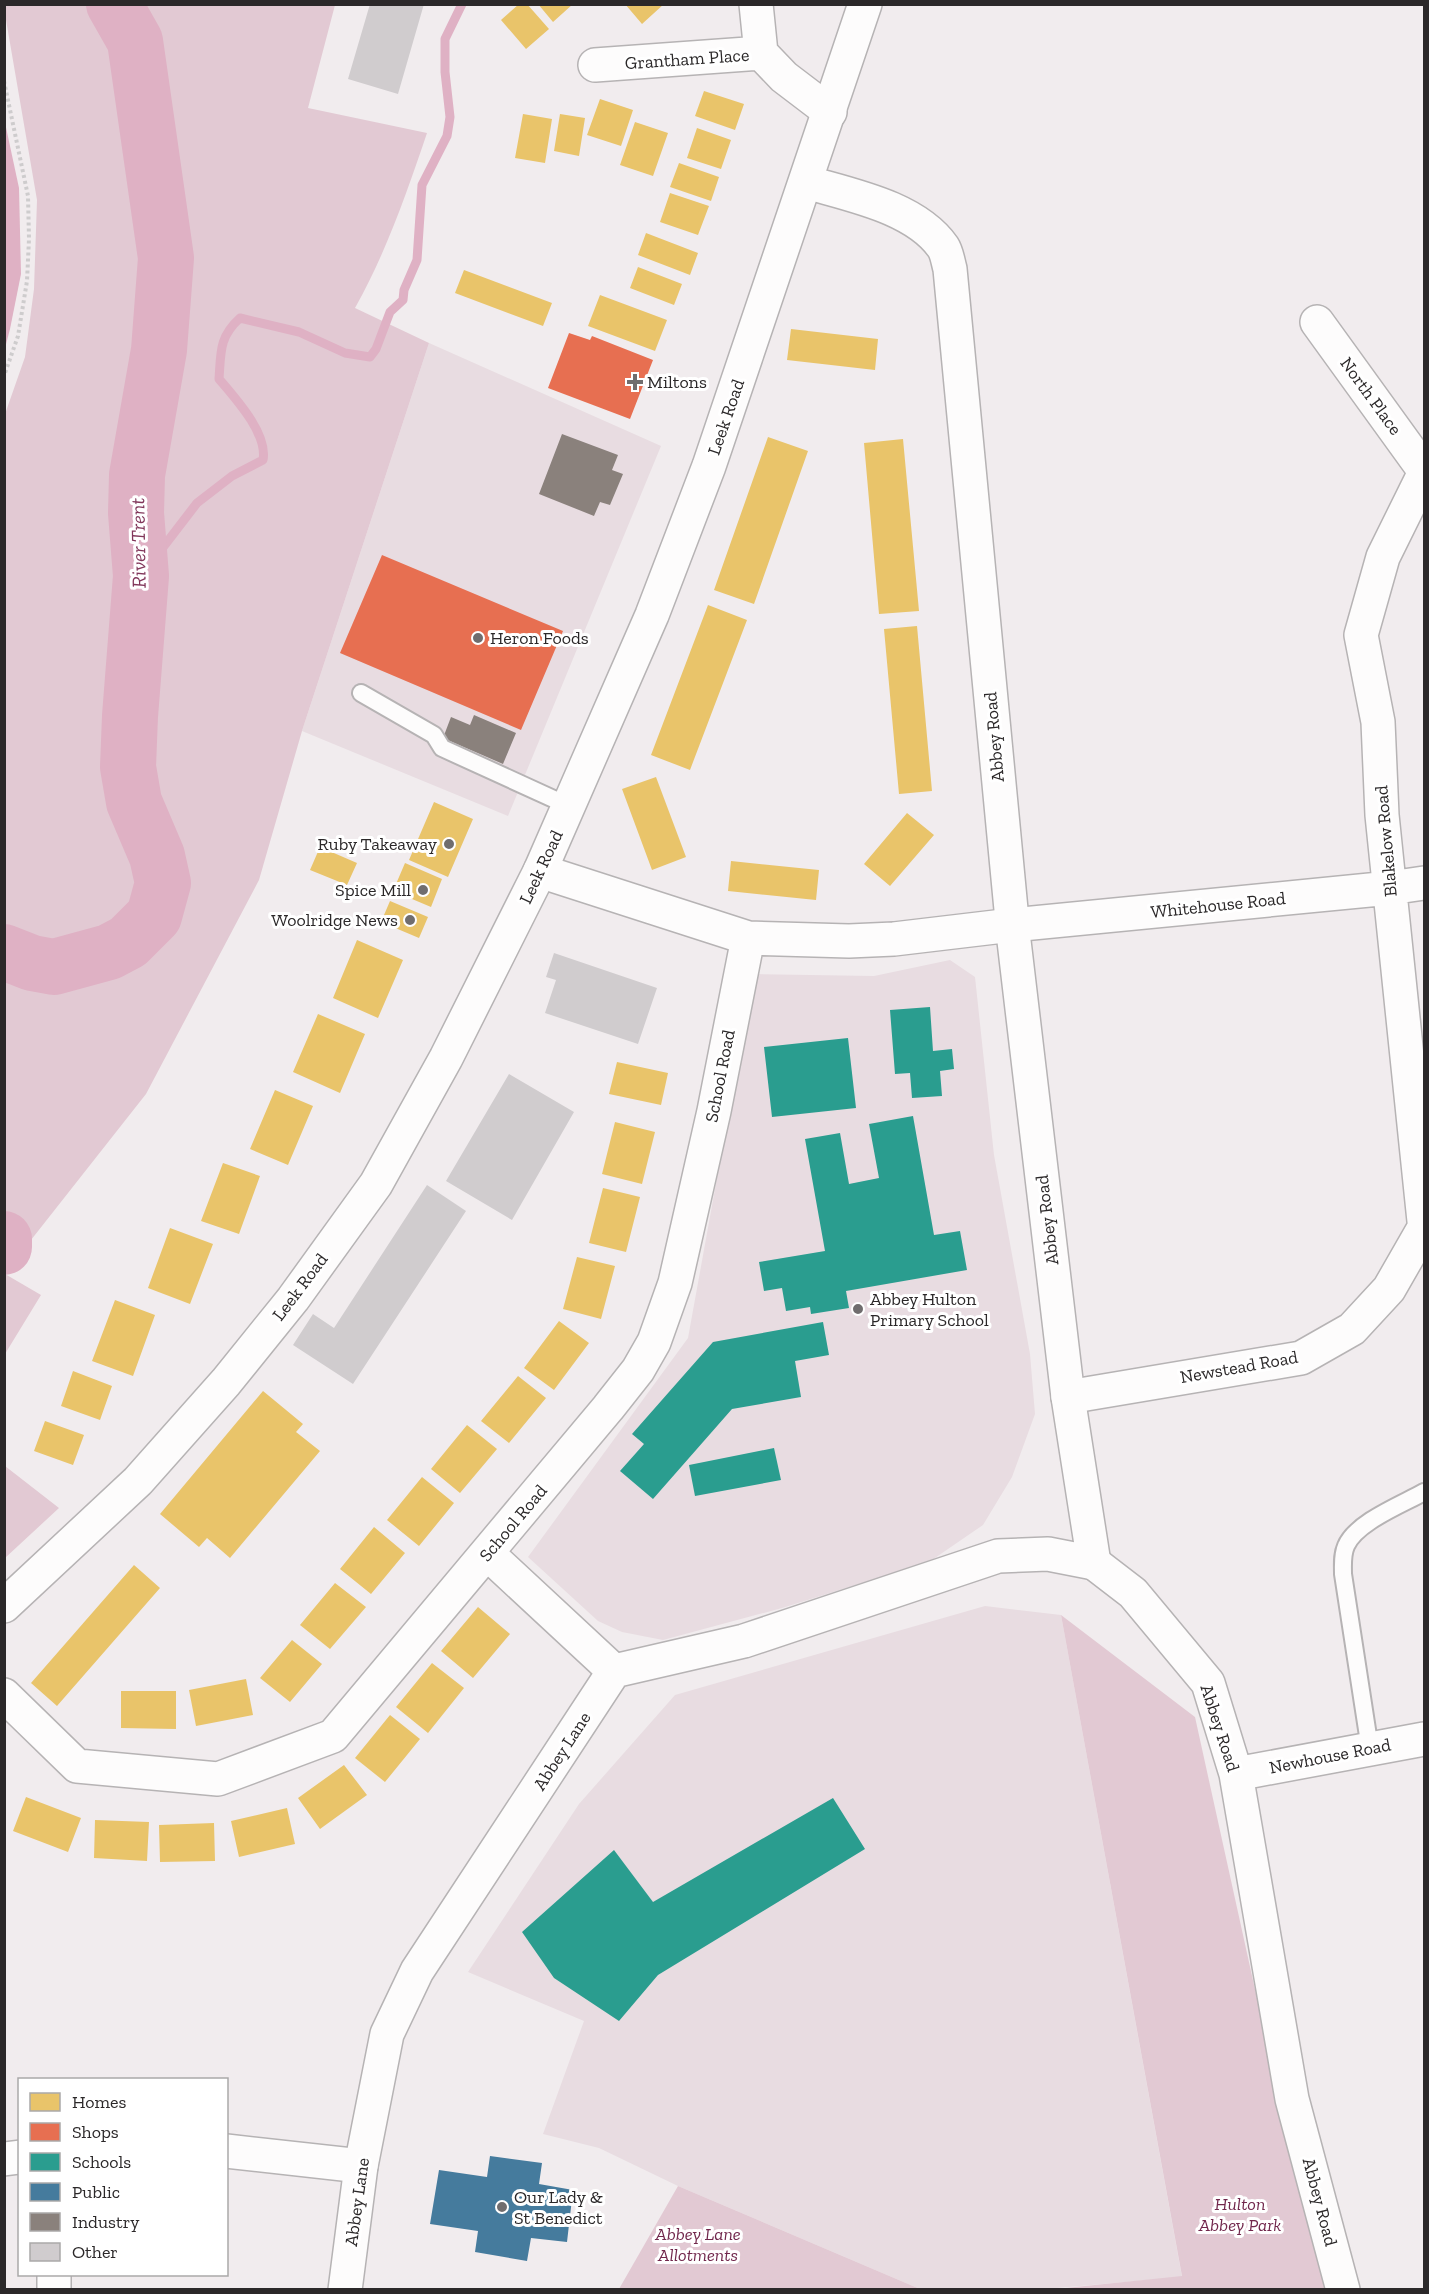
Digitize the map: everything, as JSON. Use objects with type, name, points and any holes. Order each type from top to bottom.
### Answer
[{"type":"street","points":[[756,4],[761,54]]},
{"type":"street","name":"Leek Road","points":[[4,1606],[146,1473],[225,1382],[292,1299],[369,1194],[446,1058],[540,871],[652,615],[709,466],[865,4]]},
{"type":"street","name":"Grantham Place","points":[[595,65],[761,54],[784,77],[830,112]]},
{"type":"street","name":"Abbey Road","points":[[806,182],[902,213],[928,230],[945,248],[950,269],[1012,925],[1068,1397],[1094,1563],[1133,1593],[1208,1683],[1236,1774],[1292,2099],[1343,2289]]},
{"type":"street","name":"North Place","points":[[1317,322],[1425,472]]},
{"type":"street","name":"Blakelow Road","points":[[1425,472],[1383,558],[1361,635],[1378,722],[1382,815],[1425,1221]]},
{"type":"street","points":[[540,871],[748,938],[849,941],[894,939],[1012,925]]},
{"type":"street","name":"Whitehouse Road","points":[[1012,925],[1425,883]]},
{"type":"street","name":"School Road","points":[[4,1695],[77,1766],[218,1779],[333,1736],[488,1554],[638,1370],[654,1342],[675,1283],[714,1111],[748,938]]},
{"type":"street","name":"Newstead Road","points":[[1068,1397],[1301,1358],[1352,1329],[1389,1289],[1425,1228]]},
{"type":"street","points":[[488,1554],[615,1671],[744,1641],[998,1556],[1048,1554],[1094,1563]]},
{"type":"street","name":"Abbey Lane","points":[[345,2289],[361,2166],[387,2034],[417,1971],[615,1671]]},
{"type":"street","name":"Newhouse Road","points":[[1236,1774],[1425,1739]]},
{"type":"street","points":[[228,2151],[361,2166]]},
{"type":"lane","points":[[361,693],[434,735],[442,747],[569,806]]},
{"type":"lane","points":[[1370,1749],[1343,1574],[1343,1558],[1347,1544],[1371,1521],[1425,1492]]},
{"type":"path","points":[[4,81],[28,196],[29,239],[27,281],[18,336],[4,375]]},
{"type":"shaded area","points":[[4,118],[19,188],[21,274],[5,348]]},
{"type":"shaded area","points":[[429,343],[661,446],[508,816],[302,731]]},
{"type":"shaded area","name":"Abbey Hulton Primary School","points":[[950,960],[975,977],[994,1155],[1030,1354],[1035,1414],[1012,1477],[983,1525],[929,1562],[782,1608],[663,1640],[622,1632],[598,1621],[528,1557],[688,1338],[754,974],[874,976]]},
{"type":"shaded area","points":[[985,1606],[1061,1615],[1182,2277],[1046,2289],[920,2289],[678,2186],[599,2148],[543,2134],[584,2021],[468,1972],[579,1804],[675,1695]]},
{"type":"green space","points":[[5,4],[335,5],[308,108],[427,133],[386,244],[355,308],[429,343],[302,731],[259,880],[146,1094],[5,1273],[4,417],[25,357],[34,289],[37,200]]},
{"type":"green space","points":[[5,1274],[41,1295],[5,1354]]},
{"type":"green space","points":[[5,1466],[59,1508],[5,1558]]},
{"type":"green space","name":"Hulton Abbey Park","points":[[1061,1615],[1195,1717],[1280,2103],[1331,2289],[1046,2290],[1182,2276]]},
{"type":"green space","name":"Abbey Lane Allotments","points":[[678,2186],[920,2289],[619,2289]]},
{"type":"building: Homes","points":[[519,4],[527,4],[549,29],[526,49],[501,20]]},
{"type":"building: Homes","points":[[538,4],[573,4],[553,22]]},
{"type":"building: Homes","points":[[625,4],[664,4],[642,24]]},
{"type":"building: Homes","points":[[704,91],[744,104],[735,130],[695,116]]},
{"type":"building: Homes","points":[[600,99],[633,110],[621,146],[587,135]]},
{"type":"building: Homes","points":[[523,114],[552,119],[545,163],[515,158]]},
{"type":"building: Homes","points":[[560,114],[585,118],[579,156],[554,151]]},
{"type":"building: Homes","points":[[635,122],[668,133],[653,176],[620,165]]},
{"type":"building: Homes","points":[[697,128],[731,140],[721,169],[687,158]]},
{"type":"building: Homes","points":[[679,163],[719,177],[711,201],[670,187]]},
{"type":"building: Homes","points":[[670,193],[709,206],[698,235],[660,222]]},
{"type":"building: Homes","points":[[646,233],[698,253],[690,275],[638,255]]},
{"type":"building: Homes","points":[[638,267],[682,284],[674,305],[630,288]]},
{"type":"building: Homes","points":[[464,270],[552,303],[543,326],[455,293]]},
{"type":"building: Homes","points":[[600,295],[667,320],[655,351],[588,326]]},
{"type":"building: Homes","points":[[791,329],[878,339],[875,370],[787,360]]},
{"type":"building: Homes","points":[[768,437],[808,451],[754,604],[714,590]]},
{"type":"building: Homes","points":[[903,439],[919,611],[879,614],[864,443]]},
{"type":"building: Homes","points":[[708,605],[747,620],[690,770],[651,755]]},
{"type":"building: Homes","points":[[917,626],[932,791],[899,794],[884,629]]},
{"type":"building: Homes","points":[[656,777],[686,857],[652,870],[622,789]]},
{"type":"building: Homes","points":[[434,802],[473,819],[448,877],[409,860]]},
{"type":"building: Homes","points":[[907,813],[934,835],[890,886],[864,864]]},
{"type":"building: Homes","points":[[320,847],[357,863],[347,885],[310,870]]},
{"type":"building: Homes","points":[[731,861],[819,870],[816,900],[728,891]]},
{"type":"building: Homes","points":[[405,863],[442,879],[431,907],[393,891]]},
{"type":"building: Homes","points":[[390,901],[428,917],[419,938],[381,922]]},
{"type":"building: Homes","points":[[357,940],[403,960],[378,1018],[333,998]]},
{"type":"building: Homes","points":[[318,1014],[365,1034],[340,1093],[293,1072]]},
{"type":"building: Homes","points":[[617,1062],[668,1073],[661,1105],[609,1094]]},
{"type":"building: Homes","points":[[275,1090],[313,1106],[288,1165],[250,1149]]},
{"type":"building: Homes","points":[[615,1122],[655,1132],[642,1184],[602,1174]]},
{"type":"building: Homes","points":[[223,1163],[260,1176],[239,1234],[201,1221]]},
{"type":"building: Homes","points":[[603,1188],[640,1197],[626,1252],[589,1243]]},
{"type":"building: Homes","points":[[170,1228],[213,1244],[190,1304],[148,1288]]},
{"type":"building: Homes","points":[[577,1257],[615,1266],[601,1319],[563,1309]]},
{"type":"building: Homes","points":[[115,1300],[155,1315],[133,1376],[92,1361]]},
{"type":"building: Homes","points":[[559,1321],[589,1343],[554,1390],[524,1368]]},
{"type":"building: Homes","points":[[73,1371],[112,1386],[100,1420],[61,1406]]},
{"type":"building: Homes","points":[[518,1376],[546,1398],[509,1443],[481,1421]]},
{"type":"building: Homes","points":[[263,1391],[303,1424],[296,1432],[320,1451],[230,1558],[207,1538],[199,1547],[160,1514]]},
{"type":"building: Homes","points":[[45,1421],[84,1435],[73,1465],[34,1451]]},
{"type":"building: Homes","points":[[467,1425],[497,1449],[460,1493],[431,1469]]},
{"type":"building: Homes","points":[[422,1477],[454,1503],[419,1546],[387,1520]]},
{"type":"building: Homes","points":[[374,1527],[405,1553],[371,1594],[340,1569]]},
{"type":"building: Homes","points":[[134,1565],[160,1588],[57,1706],[31,1683]]},
{"type":"building: Homes","points":[[335,1583],[366,1607],[330,1649],[300,1625]]},
{"type":"building: Homes","points":[[478,1607],[510,1634],[473,1678],[441,1651]]},
{"type":"building: Homes","points":[[292,1640],[322,1664],[290,1702],[260,1678]]},
{"type":"building: Homes","points":[[432,1663],[464,1688],[428,1733],[396,1707]]},
{"type":"building: Homes","points":[[246,1679],[253,1715],[196,1726],[189,1690]]},
{"type":"building: Homes","points":[[121,1691],[176,1691],[176,1729],[121,1728]]},
{"type":"building: Homes","points":[[390,1715],[420,1739],[385,1782],[355,1758]]},
{"type":"building: Homes","points":[[344,1765],[367,1795],[320,1829],[298,1798]]},
{"type":"building: Homes","points":[[26,1797],[81,1818],[68,1852],[13,1831]]},
{"type":"building: Homes","points":[[287,1808],[295,1844],[239,1857],[231,1821]]},
{"type":"building: Homes","points":[[95,1820],[149,1822],[147,1861],[94,1858]]},
{"type":"building: Homes","points":[[214,1823],[215,1861],[160,1862],[159,1825]]},
{"type":"building: Shops","points":[[569,333],[590,340],[592,336],[653,360],[630,419],[548,388]]},
{"type":"building: Shops","points":[[382,555],[563,631],[521,730],[340,653]]},
{"type":"building: Schools","points":[[930,1007],[933,1051],[952,1049],[954,1069],[940,1071],[942,1096],[912,1098],[910,1073],[895,1074],[890,1010]]},
{"type":"building: Schools","points":[[848,1038],[856,1108],[772,1117],[764,1047]]},
{"type":"building: Schools","points":[[913,1116],[934,1235],[960,1231],[967,1270],[846,1291],[849,1308],[811,1314],[810,1307],[786,1311],[782,1288],[764,1291],[759,1262],[825,1251],[805,1139],[840,1133],[849,1184],[879,1178],[869,1124]]},
{"type":"building: Schools","points":[[823,1322],[829,1355],[795,1361],[801,1397],[732,1409],[653,1499],[620,1471],[644,1444],[632,1434],[713,1342]]},
{"type":"building: Schools","points":[[774,1448],[781,1480],[695,1496],[689,1465]]},
{"type":"building: Schools","points":[[833,1798],[865,1849],[658,1975],[619,2021],[554,1978],[522,1932],[614,1850],[653,1902]]},
{"type":"building: Public","name":"Our Lady & St Benedict","points":[[490,2156],[542,2163],[539,2184],[573,2190],[567,2242],[531,2238],[527,2261],[475,2252],[478,2231],[430,2224],[439,2170],[487,2177]]},
{"type":"building: Industry","points":[[562,434],[618,455],[612,470],[623,474],[610,505],[600,502],[594,516],[539,494]]},
{"type":"building: Industry","points":[[474,715],[516,733],[503,764],[443,738],[451,717],[470,725]]},
{"type":"building: Other","points":[[370,4],[424,4],[398,94],[348,79]]},
{"type":"building: Other","points":[[554,953],[657,988],[638,1044],[545,1013],[556,980],[546,977]]},
{"type":"building: Other","points":[[509,1074],[574,1112],[512,1220],[446,1181]]},
{"type":"building: Other","points":[[427,1185],[466,1211],[353,1384],[293,1345],[313,1314],[334,1328]]},
{"type":"waterway","name":"River Trent","points":[[4,952],[32,963],[54,967],[109,952],[128,942],[154,916],[163,883],[157,856],[134,802],[128,767],[141,576],[136,513],[137,475],[159,350],[166,258],[135,41],[114,4]]},
{"type":"waterway","points":[[141,576],[197,503],[232,476],[263,460],[261,439],[256,428],[219,379],[222,346],[228,332],[240,318],[299,332],[345,353],[370,357],[376,349],[390,312],[403,300],[404,290],[417,260],[422,185],[447,136],[450,117],[445,72],[445,39],[462,4]]},
{"type":"waterway","name":"River Trent","points":[[4,1239],[4,1247]]},
{"type":"place","name":"Miltons","points":[[635,382]]},
{"type":"place","name":"Heron Foods","points":[[478,638]]},
{"type":"place","name":"Ruby Takeaway","points":[[449,844]]},
{"type":"place","name":"Spice Mill","points":[[423,890]]},
{"type":"place","name":"Woolridge News","points":[[410,920]]},
{"type":"place","name":"Abbey Hulton Primary School","points":[[858,1309]]},
{"type":"place","name":"Our Lady & St Benedict","points":[[502,2207]]}]
